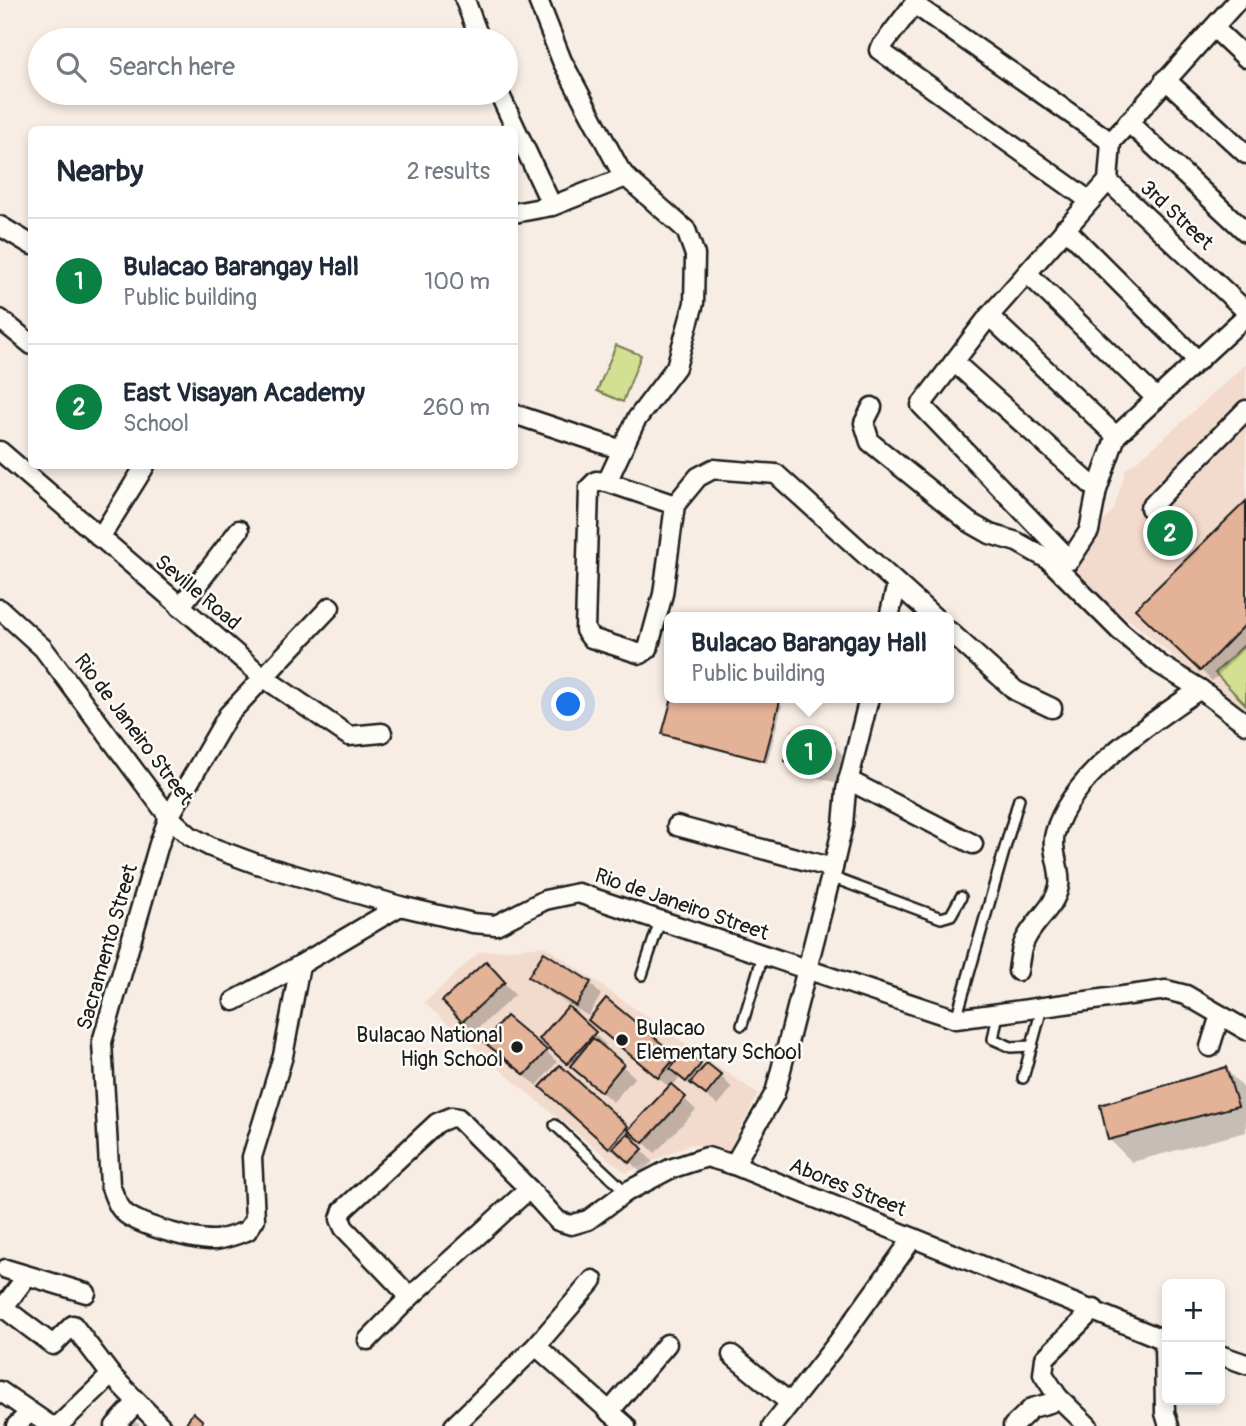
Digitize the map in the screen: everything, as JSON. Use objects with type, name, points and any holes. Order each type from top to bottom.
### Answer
[{"type":"street","points":[[465,0],[476,28]]},
{"type":"street","points":[[538,0],[562,61],[619,168],[687,230],[695,255],[694,303],[676,367],[636,420],[607,482]]},
{"type":"street","points":[[1237,0],[1111,142],[1108,181],[989,316],[921,405],[1070,560],[1088,531],[1097,490],[1116,436],[1246,313]]},
{"type":"street","points":[[1090,201],[879,50],[914,4],[1111,142]]},
{"type":"street","points":[[1214,28],[1246,58]]},
{"type":"street","points":[[1165,79],[1246,154]]},
{"type":"street","points":[[505,105],[514,126]]},
{"type":"street","points":[[1128,122],[1246,232]]},
{"type":"street","points":[[518,134],[552,206]]},
{"type":"street","points":[[518,213],[552,206],[626,177]]},
{"type":"street","name":"3rd Street","points":[[1108,181],[1246,313]]},
{"type":"street","points":[[1,225],[28,242]]},
{"type":"street","points":[[1065,228],[1198,361]]},
{"type":"street","points":[[1027,273],[1157,399]]},
{"type":"street","points":[[989,316],[1116,436]]},
{"type":"street","points":[[0,319],[28,342]]},
{"type":"street","points":[[954,362],[1097,490]]},
{"type":"street","points":[[872,407],[864,423],[870,442],[969,522],[990,534],[1017,542],[1049,560],[1120,631],[1159,664],[1200,689],[1246,724]]},
{"type":"street","points":[[1150,508],[1246,410]]},
{"type":"street","points":[[518,415],[622,450]]},
{"type":"street","name":"Seville Road","points":[[0,451],[263,677],[349,736],[382,733]]},
{"type":"street","points":[[100,538],[143,469]]},
{"type":"street","points":[[675,505],[607,482],[596,481],[589,488],[585,630],[591,639],[641,654],[648,649],[663,594],[675,505],[698,477],[713,469],[776,474],[928,612]]},
{"type":"street","points":[[180,607],[239,530]]},
{"type":"street","points":[[890,612],[897,584]]},
{"type":"street","name":"Sacramento Street","points":[[300,965],[283,1056],[252,1157],[255,1219],[247,1231],[216,1240],[194,1238],[163,1230],[127,1214],[118,1204],[110,1185],[103,1042],[159,844],[169,817],[228,715],[330,607]]},
{"type":"street","name":"Rio de Janeiro Street","points":[[0,608],[43,648],[169,817],[190,836],[257,864],[400,906],[473,923],[496,925],[545,900],[578,893],[956,1019],[1166,990],[1186,995],[1246,1030]]},
{"type":"street","points":[[954,635],[1016,691],[1052,708]]},
{"type":"street","points":[[1018,971],[1021,950],[1028,934],[1042,918],[1060,884],[1054,835],[1067,805],[1094,772],[1140,730],[1200,689]]},
{"type":"street","points":[[734,1165],[775,1094],[832,873],[843,825],[848,780],[868,703]]},
{"type":"street","points":[[848,780],[973,844]]},
{"type":"street","points":[[677,826],[832,873]]},
{"type":"street","points":[[233,1001],[400,906]]},
{"type":"street","points":[[1210,1047],[1220,1015]]},
{"type":"street","name":"Abores Street","points":[[410,1297],[344,1228],[340,1219],[343,1210],[437,1123],[450,1117],[458,1118],[558,1222],[571,1225],[588,1220],[626,1192],[670,1169],[707,1157],[734,1165],[1162,1339]]},
{"type":"street","points":[[368,1340],[410,1297],[529,1189]]},
{"type":"street","points":[[772,1426],[838,1342],[913,1238]]},
{"type":"street","points":[[6,1269],[86,1293]]},
{"type":"street","points":[[27,1276],[2,1306],[53,1345],[73,1325],[111,1375],[161,1426]]},
{"type":"street","points":[[454,1426],[536,1346],[593,1280]]},
{"type":"street","points":[[1088,1426],[1058,1397],[1043,1374],[1045,1359],[1094,1310]]},
{"type":"street","points":[[1165,1342],[1165,1413],[1169,1426]]},
{"type":"street","points":[[609,1412],[667,1344]]},
{"type":"street","points":[[536,1346],[626,1426]]},
{"type":"street","points":[[732,1355],[790,1403]]},
{"type":"street","points":[[1225,1358],[1246,1364]]},
{"type":"street","points":[[0,1391],[52,1426],[60,1424],[111,1375]]},
{"type":"street","points":[[1013,1426],[1032,1408],[1050,1403],[1058,1397]]},
{"type":"street","points":[[115,1426],[136,1403]]},
{"type":"street","points":[[16,1426],[29,1413]]},
{"type":"lane","points":[[956,1019],[1019,799]]},
{"type":"lane","points":[[832,873],[941,918],[951,915],[961,897]]},
{"type":"lane","points":[[642,975],[660,921]]},
{"type":"lane","points":[[742,1026],[763,955]]},
{"type":"lane","points":[[1023,1078],[1042,1008]]},
{"type":"lane","points":[[998,1014],[993,1039],[1011,1046],[1032,1046]]},
{"type":"lane","points":[[555,1125],[626,1192]]},
{"type":"shaded area","points":[[1246,364],[1246,721],[1126,617],[1074,585],[1075,557],[1114,509],[1126,469]]},
{"type":"shaded area","name":"Bulacao Elementary School","points":[[545,946],[758,1094],[727,1154],[691,1144],[626,1173],[525,1091],[424,1003],[479,952]]},
{"type":"green space","points":[[616,345],[641,355],[623,402],[597,391]]},
{"type":"green space","points":[[1246,643],[1246,705],[1215,673]]},
{"type":"building","points":[[1246,501],[1246,624],[1200,671],[1135,609]]},
{"type":"building","points":[[671,703],[779,703],[764,761],[662,734]]},
{"type":"building","points":[[793,731],[834,743],[825,772],[785,761]]},
{"type":"building","points":[[544,952],[591,982],[576,1006],[528,977]]},
{"type":"building","points":[[486,961],[505,982],[462,1022],[442,1001]]},
{"type":"building","points":[[606,998],[677,1056],[658,1078],[588,1020]]},
{"type":"building","points":[[568,1006],[596,1032],[567,1064],[539,1039]]},
{"type":"building","points":[[506,1016],[547,1050],[525,1075],[484,1042]]},
{"type":"building","points":[[593,1038],[624,1064],[601,1092],[570,1066]]},
{"type":"building","points":[[685,1051],[701,1064],[686,1082],[670,1069]]},
{"type":"building","points":[[707,1063],[722,1075],[706,1095],[690,1083]]},
{"type":"building","points":[[560,1065],[628,1126],[609,1148],[540,1087]]},
{"type":"building","points":[[1226,1067],[1238,1106],[1108,1140],[1100,1105]]},
{"type":"building","points":[[671,1084],[686,1097],[643,1143],[628,1130]]},
{"type":"building","points":[[628,1133],[643,1149],[629,1163],[613,1148]]},
{"type":"building","points":[[193,1412],[203,1421],[200,1426],[186,1423]]},
{"type":"place","name":"East Visayan Academy","points":[[1170,533]]},
{"type":"place","name":"Bulacao Barangay Hall","points":[[809,752]]},
{"type":"place","name":"Bulacao Elementary School","points":[[622,1040]]},
{"type":"place","name":"Bulacao National High School","points":[[517,1047]]}]
